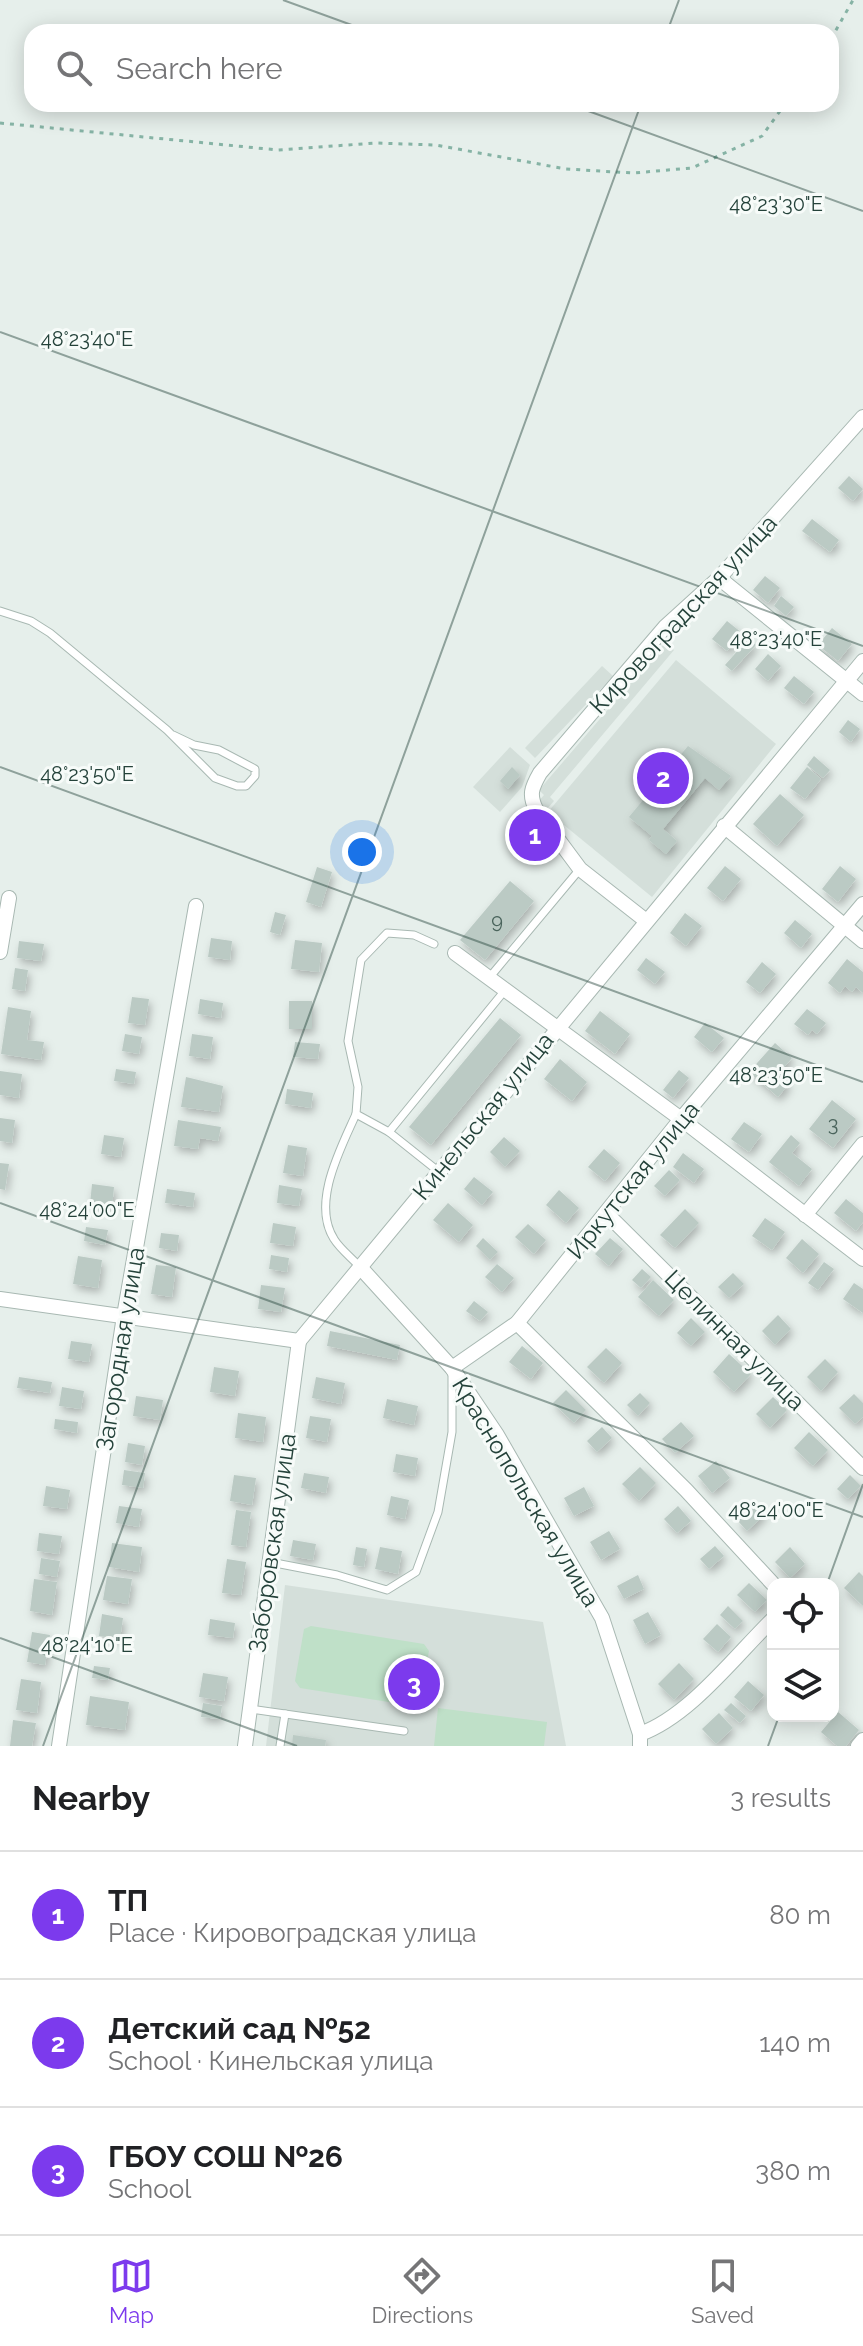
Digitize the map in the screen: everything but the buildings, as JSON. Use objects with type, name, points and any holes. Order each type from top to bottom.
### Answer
[{"type":"street","name":"Кировоградская улица","points":[[645,920],[580,869],[537,811],[531,801],[531,789],[540,773],[665,627],[719,578],[863,417]]},
{"type":"street","points":[[719,578],[863,694]]},
{"type":"street","name":"Кинельская улица","points":[[299,1341],[556,1027],[863,661]]},
{"type":"street","points":[[724,826],[863,941]]},
{"type":"street","points":[[0,952],[9,898]]},
{"type":"street","name":"Иркутская улица","points":[[452,1368],[517,1323],[681,1119],[863,904]]},
{"type":"street","name":"Загородная улица","points":[[59,1746],[124,1316],[196,906]]},
{"type":"street","points":[[455,953],[681,1119],[863,1259]]},
{"type":"street","points":[[805,1215],[863,1144]]},
{"type":"street","name":"Целинная улица","points":[[606,1213],[863,1468]]},
{"type":"street","name":"Краснопольская улица","points":[[360,1267],[452,1368],[497,1435],[602,1618],[640,1740]]},
{"type":"street","points":[[0,1299],[299,1341]]},
{"type":"street","points":[[517,1323],[686,1490],[767,1578]]},
{"type":"street","name":"Заборовская улица","points":[[245,1746],[299,1341]]},
{"type":"street","points":[[640,1740],[679,1712],[767,1625]]},
{"type":"street","points":[[858,1746],[863,1740]]},
{"type":"lane","points":[[0,611],[50,633],[167,730],[215,778],[246,786],[255,776],[255,769],[238,758],[173,735]]},
{"type":"lane","points":[[489,978],[580,869]]},
{"type":"lane","points":[[360,1267],[333,1238],[324,1207],[340,1150],[356,1114],[358,1087],[348,1041],[361,960],[387,933],[414,935],[434,944]]},
{"type":"lane","points":[[389,1132],[506,989]]},
{"type":"lane","points":[[356,1114],[389,1132],[438,1171]]},
{"type":"lane","points":[[270,1562],[337,1575],[387,1590],[416,1572],[440,1499],[452,1432],[452,1368]]},
{"type":"lane","points":[[250,1709],[404,1731]]},
{"type":"lane","points":[[280,1746],[285,1714]]},
{"type":"path","points":[[839,25],[853,0]]},
{"type":"path","points":[[0,123],[278,150],[375,143],[436,145],[566,169],[633,173],[692,168],[762,136],[779,112]]},
{"type":"shaded area","points":[[665,643],[674,650],[550,797],[554,801],[545,811],[536,804],[544,795],[539,790]]},
{"type":"shaded area","points":[[676,660],[776,744],[652,897],[548,812]]},
{"type":"shaded area","points":[[602,666],[613,676],[535,758],[525,748]]},
{"type":"shaded area","points":[[510,747],[530,765],[522,787],[500,812],[473,787]]},
{"type":"shaded area","points":[[285,1585],[543,1622],[566,1746],[266,1746]]},
{"type":"green space","points":[[311,1626],[424,1644],[429,1651],[419,1702],[414,1706],[300,1688],[295,1681],[304,1629]]},
{"type":"green space","points":[[438,1708],[547,1722],[544,1746],[434,1746]]},
{"type":"place","name":"Детский сад №52","points":[[663,778]]},
{"type":"place","name":"ТП","points":[[535,835]]},
{"type":"place","name":"ГБОУ СОШ №26","points":[[414,1684]]}]
